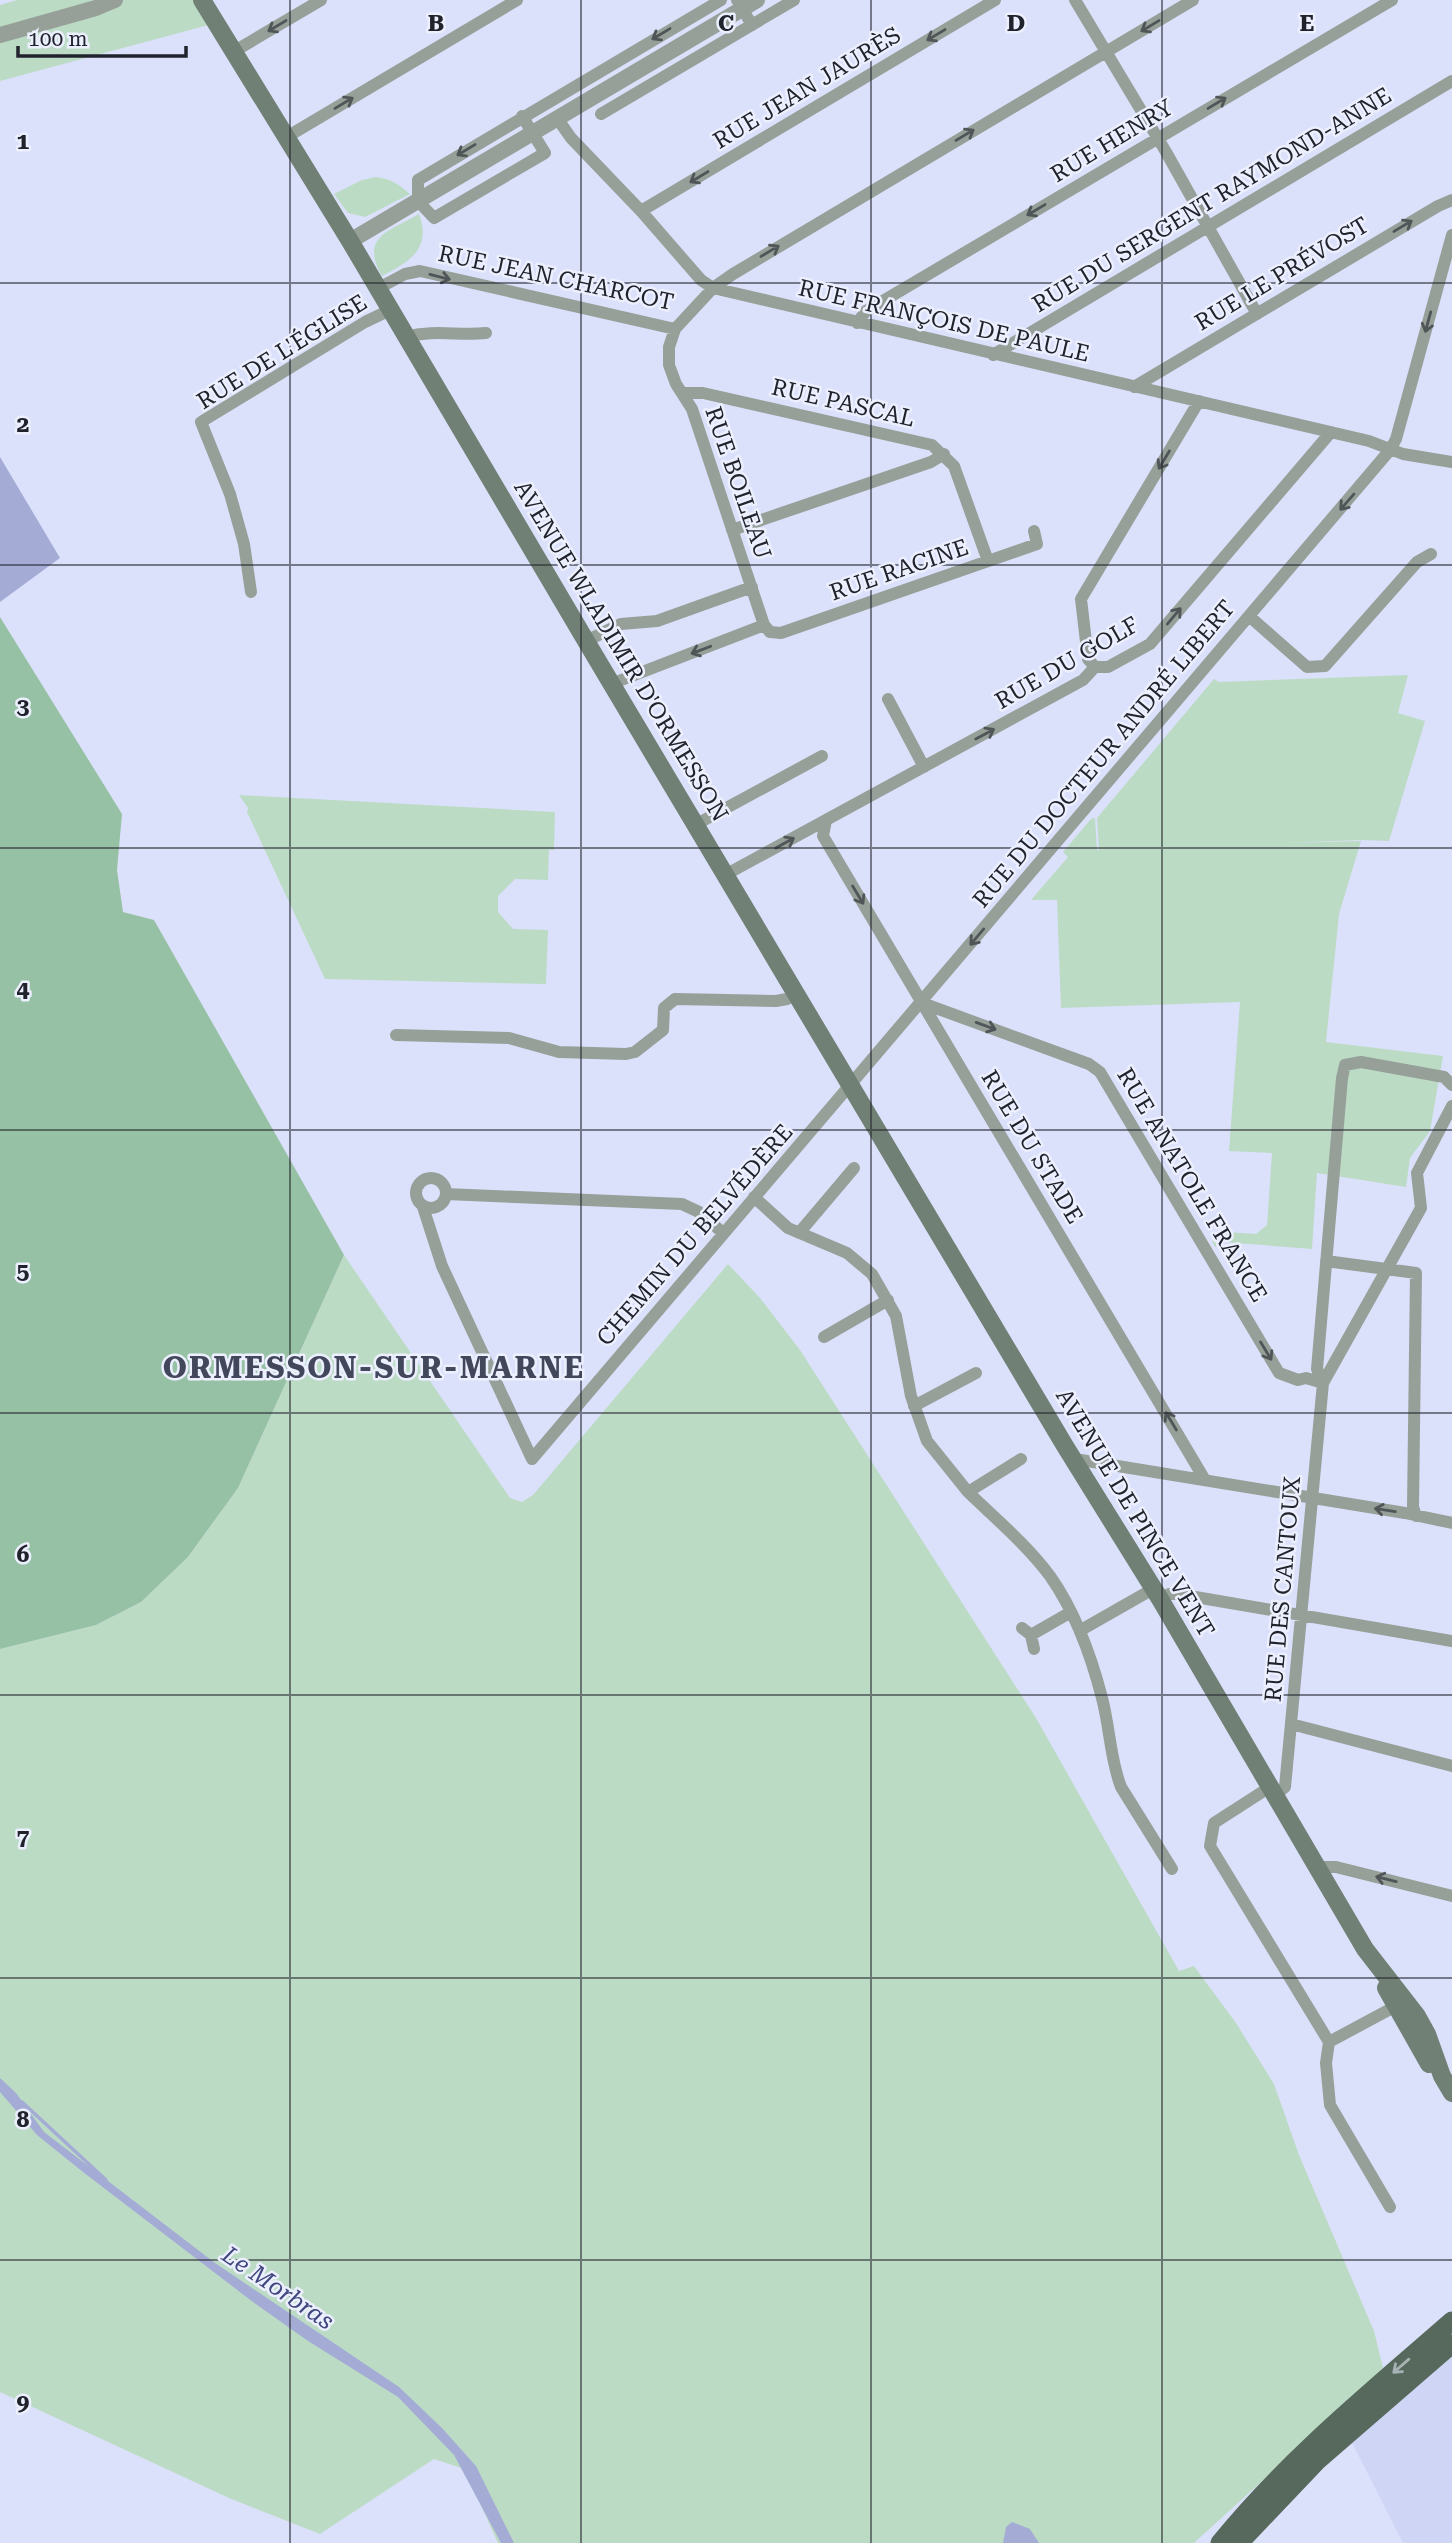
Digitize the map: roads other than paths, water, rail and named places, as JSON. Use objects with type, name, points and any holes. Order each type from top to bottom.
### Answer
[{"type":"main road","name":"AVENUE WLADIMIR D'ORMESSON","points":[[202,0],[350,241],[850,1086]]},
{"type":"main road","name":"AVENUE DE PINCE VENT","points":[[850,1086],[1156,1594],[1365,1949],[1417,2016],[1452,2093]]},
{"type":"main road","name":"AVENUE DE PINCE VENT","points":[[1377,1965],[1378,1974],[1429,2063],[1442,2076]]},
{"type":"main road","points":[[1220,2543],[1322,2437],[1452,2321]]},
{"type":"main road","points":[[1239,2543],[1296,2481],[1344,2436],[1452,2344]]},
{"type":"street","points":[[0,35],[116,0]]},
{"type":"street","points":[[233,52],[321,0]]},
{"type":"street","points":[[285,138],[517,0]]},
{"type":"street","points":[[522,116],[545,153],[435,218],[418,201],[418,180],[522,116],[720,0]]},
{"type":"street","points":[[350,241],[628,76],[739,4],[757,0]]},
{"type":"street","points":[[601,114],[794,0]]},
{"type":"street","name":"RUE JEAN JAURÈS","points":[[641,211],[995,0]]},
{"type":"street","points":[[1075,0],[1158,138],[1257,314]]},
{"type":"street","name":"RUE JEAN CHARCOT","points":[[377,289],[405,274],[420,271],[676,329],[713,288],[744,267],[1193,0]]},
{"type":"street","name":"RUE HENRY","points":[[857,323],[866,311],[1392,0]]},
{"type":"street","points":[[739,4],[752,25]]},
{"type":"street","points":[[619,59],[638,93]]},
{"type":"street","name":"RUE DU SERGENT RAYMOND-ANNE","points":[[993,355],[1452,82]]},
{"type":"street","name":"RUE FRANÇOIS DE PAULE","points":[[557,118],[570,138],[641,211],[701,280],[713,288],[1369,440],[1390,450],[1452,462]]},
{"type":"street","name":"RUE LE PRÉVOST","points":[[1134,387],[1438,205],[1452,200]]},
{"type":"street","points":[[1390,450],[1396,439],[1449,258],[1452,236]]},
{"type":"street","name":"RUE DE L'ÉGLISE","points":[[251,592],[244,544],[230,494],[201,422],[365,321],[390,310]]},
{"type":"street","points":[[676,329],[669,347],[669,365],[676,384],[684,393]]},
{"type":"street","points":[[405,337],[454,331],[470,335],[486,333]]},
{"type":"street","name":"RUE PASCAL","points":[[684,393],[703,393],[932,444],[944,454]]},
{"type":"street","name":"RUE BOILEAU","points":[[684,393],[692,409],[752,587]]},
{"type":"street","points":[[1095,667],[1087,659],[1081,599],[1199,401]]},
{"type":"street","name":"RUE DU GOLF","points":[[725,875],[1083,681],[1095,667],[1108,667],[1150,644],[1331,432]]},
{"type":"street","name":"RUE DU DOCTEUR ANDRÉ LIBERT","points":[[850,1086],[1390,450]]},
{"type":"street","points":[[732,530],[931,462],[944,454],[954,466],[988,561]]},
{"type":"street","name":"RUE RACINE","points":[[611,684],[764,625],[770,632],[781,633],[1037,544],[1034,531]]},
{"type":"street","points":[[1249,616],[1307,667],[1325,666],[1417,562],[1430,554]]},
{"type":"street","points":[[586,641],[621,624],[657,621],[752,587],[764,625]]},
{"type":"street","points":[[888,699],[924,767]]},
{"type":"street","points":[[695,825],[822,756]]},
{"type":"street","points":[[806,831],[823,836],[826,820]]},
{"type":"street","name":"RUE DU STADE","points":[[823,836],[1205,1480]]},
{"type":"street","points":[[396,1035],[509,1038],[559,1052],[626,1054],[635,1052],[663,1030],[664,1008],[675,999],[776,1002],[796,994]]},
{"type":"street","name":"RUE ANATOLE FRANCE","points":[[922,1003],[1089,1064],[1100,1072],[1279,1373],[1298,1380],[1306,1378],[1324,1383]]},
{"type":"street","points":[[1324,1383],[1317,1368],[1345,1065],[1361,1062],[1444,1077],[1452,1085]]},
{"type":"street","name":"CHEMIN DU BELVÉDÈRE","points":[[423,1207],[442,1266],[532,1459],[850,1086]]},
{"type":"street","points":[[1324,1383],[1421,1208],[1417,1173],[1452,1106]]},
{"type":"street","points":[[799,1233],[854,1168]]},
{"type":"street","points":[[427,1179],[438,1180],[446,1194],[438,1207],[428,1209],[423,1207],[416,1197],[416,1190],[419,1183],[427,1179]]},
{"type":"street","points":[[446,1194],[682,1204],[699,1212],[723,1233]]},
{"type":"street","points":[[754,1197],[789,1228],[847,1254],[872,1274],[896,1316],[914,1406],[927,1441],[968,1492],[1050,1576],[1072,1612],[1103,1703],[1118,1780],[1136,1815],[1172,1869]]},
{"type":"street","points":[[1326,1261],[1416,1273],[1413,1507],[1416,1516]]},
{"type":"street","points":[[824,1337],[888,1300]]},
{"type":"street","points":[[914,1406],[976,1373]]},
{"type":"street","name":"RUE DES CANTOUX","points":[[1273,1791],[1284,1787],[1324,1383]]},
{"type":"street","points":[[968,1492],[1021,1459]]},
{"type":"street","points":[[1076,1462],[1081,1460],[1205,1480],[1452,1523]]},
{"type":"street","points":[[1080,1630],[1156,1594],[1178,1594],[1452,1641]]},
{"type":"street","points":[[1034,1649],[1026,1632],[1072,1612]]},
{"type":"street","points":[[1291,1724],[1452,1766]]},
{"type":"street","points":[[1273,1791],[1214,1823],[1210,1846],[1329,2042],[1326,2063],[1330,2105],[1390,2207]]},
{"type":"street","points":[[1318,1867],[1336,1867],[1452,1896]]},
{"type":"street","points":[[1329,2042],[1396,2006]]},
{"type":"waterway","name":"Le Morbras","points":[[22,2102],[106,2180]]},
{"type":"district","name":"ORMESSON-SUR-MARNE","points":[[374,1367]]}]
